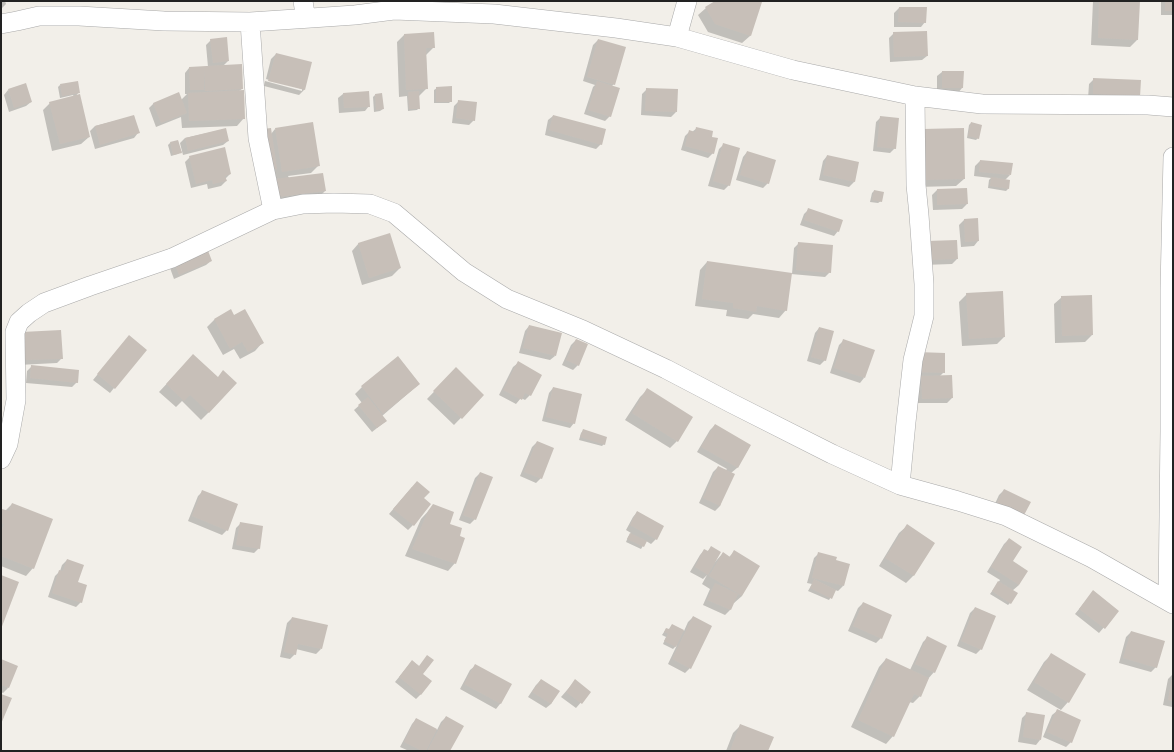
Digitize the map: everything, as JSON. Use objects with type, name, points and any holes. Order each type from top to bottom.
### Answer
[{"type":"street","points":[[303,1],[305,14],[311,18]]},
{"type":"street","points":[[677,37],[687,1]]},
{"type":"street","points":[[1,24],[39,16],[79,16],[164,21],[250,22],[355,15],[394,10],[487,14],[616,28],[677,37],[793,70],[915,96],[982,104],[1148,105],[1173,107]]},
{"type":"street","points":[[250,22],[258,138],[273,210]]},
{"type":"street","points":[[900,485],[913,360],[924,316],[924,284],[920,215],[916,185],[915,96]]},
{"type":"street","points":[[1,459],[8,444],[16,400],[15,332],[19,322],[29,313],[44,303],[172,258],[273,210],[303,204],[370,204],[394,213],[464,272],[507,299],[597,336],[666,369],[832,454],[900,485],[958,500],[1006,516],[1092,558],[1170,603],[1170,289],[1173,157]]},
{"type":"building","points":[[715,1],[762,2],[751,36],[715,24],[705,7]]},
{"type":"building","points":[[1099,1],[1140,1],[1138,40],[1098,38]]},
{"type":"building","points":[[1165,1],[1173,1],[1173,11],[1165,11]]},
{"type":"building","points":[[899,7],[927,7],[926,23],[898,22]]},
{"type":"building","points":[[927,31],[928,56],[894,57],[893,32]]},
{"type":"building","points":[[434,32],[435,48],[426,48],[428,89],[406,90],[404,34]]},
{"type":"building","points":[[227,37],[229,61],[213,63],[210,39]]},
{"type":"building","points":[[598,39],[626,47],[615,85],[587,77]]},
{"type":"building","points":[[276,53],[312,62],[305,90],[268,81]]},
{"type":"building","points":[[242,64],[243,89],[205,91],[204,68],[204,90],[190,90],[189,67]]},
{"type":"building","points":[[942,71],[964,71],[963,88],[942,88]]},
{"type":"building","points":[[1093,78],[1141,80],[1140,97],[1093,94]]},
{"type":"building","points":[[78,81],[80,93],[62,96],[60,84]]},
{"type":"building","points":[[597,81],[620,88],[611,117],[588,110]]},
{"type":"building","points":[[26,83],[32,102],[14,108],[8,89]]},
{"type":"building","points":[[452,86],[452,102],[436,102],[436,87]]},
{"type":"building","points":[[646,88],[678,89],[677,112],[645,111]]},
{"type":"building","points":[[244,90],[245,119],[189,121],[188,93]]},
{"type":"building","points":[[369,91],[370,107],[344,108],[343,93]]},
{"type":"building","points":[[419,91],[420,109],[409,109],[408,92]]},
{"type":"building","points":[[179,92],[187,113],[161,123],[153,103]]},
{"type":"building","points":[[382,93],[384,109],[376,110],[375,94]]},
{"type":"building","points":[[80,94],[90,137],[60,144],[49,102]]},
{"type":"building","points":[[458,100],[477,102],[475,121],[456,118]]},
{"type":"building","points":[[134,115],[140,133],[100,145],[95,126]]},
{"type":"building","points":[[553,115],[606,129],[602,145],[549,130]]},
{"type":"building","points":[[880,116],[899,118],[896,149],[877,147]]},
{"type":"building","points":[[313,122],[320,166],[282,172],[275,128]]},
{"type":"building","points":[[971,122],[982,125],[979,139],[968,136]]},
{"type":"building","points":[[696,127],[713,131],[712,137],[718,138],[714,154],[685,146],[689,130],[695,132]]},
{"type":"building","points":[[226,128],[229,141],[188,151],[185,138]]},
{"type":"building","points":[[271,128],[277,169],[269,170],[263,129]]},
{"type":"building","points":[[964,128],[965,179],[923,180],[923,129]]},
{"type":"building","points":[[178,140],[182,153],[173,155],[170,142]]},
{"type":"building","points":[[723,143],[740,148],[730,186],[713,181]]},
{"type":"building","points":[[225,147],[231,174],[225,176],[227,181],[213,184],[212,180],[196,184],[189,156]]},
{"type":"building","points":[[747,151],[776,160],[769,184],[740,175]]},
{"type":"building","points":[[827,155],[859,162],[855,182],[823,175]]},
{"type":"building","points":[[980,160],[1013,163],[1011,175],[979,172]]},
{"type":"building","points":[[323,173],[326,191],[277,197],[275,179]]},
{"type":"building","points":[[991,177],[1010,180],[1009,189],[990,186]]},
{"type":"building","points":[[967,188],[968,204],[937,205],[937,189]]},
{"type":"building","points":[[874,190],[884,192],[882,202],[872,200]]},
{"type":"building","points":[[808,208],[843,220],[839,232],[804,220]]},
{"type":"building","points":[[978,218],[979,241],[965,242],[964,219]]},
{"type":"building","points":[[390,233],[401,268],[369,278],[358,243]]},
{"type":"building","points":[[957,240],[958,259],[927,260],[927,241]]},
{"type":"building","points":[[798,242],[833,245],[831,273],[796,270]]},
{"type":"building","points":[[207,248],[212,261],[179,275],[174,262]]},
{"type":"building","points":[[707,261],[792,273],[787,311],[757,306],[756,312],[733,308],[733,303],[702,299]]},
{"type":"building","points":[[1003,291],[1005,337],[969,339],[966,293]]},
{"type":"building","points":[[1092,295],[1093,335],[1062,336],[1061,296]]},
{"type":"building","points":[[231,309],[234,315],[245,309],[264,343],[248,352],[242,342],[230,349],[214,319]]},
{"type":"building","points":[[529,325],[562,333],[556,356],[523,348]]},
{"type":"building","points":[[819,327],[834,331],[826,361],[811,357]]},
{"type":"building","points":[[61,330],[63,359],[23,360],[22,332]]},
{"type":"building","points":[[129,335],[147,350],[115,389],[97,374]]},
{"type":"building","points":[[576,339],[588,344],[579,366],[566,360]]},
{"type":"building","points":[[843,339],[875,350],[865,378],[834,368]]},
{"type":"building","points":[[917,352],[945,353],[945,373],[916,372]]},
{"type":"building","points":[[193,354],[218,377],[223,370],[237,383],[209,413],[190,395],[184,401],[166,384]]},
{"type":"building","points":[[398,356],[420,384],[383,414],[361,386]]},
{"type":"building","points":[[518,361],[542,375],[531,396],[525,393],[522,400],[503,390]]},
{"type":"building","points":[[31,365],[79,370],[78,383],[30,378]]},
{"type":"building","points":[[456,367],[484,395],[462,419],[433,391]]},
{"type":"building","points":[[952,375],[953,398],[922,399],[921,376]]},
{"type":"building","points":[[553,387],[582,394],[575,424],[546,417]]},
{"type":"building","points":[[647,388],[693,417],[678,442],[632,413]]},
{"type":"building","points":[[368,397],[387,421],[377,428],[358,405]]},
{"type":"building","points":[[715,424],[751,445],[738,468],[701,447]]},
{"type":"building","points":[[583,429],[607,437],[605,445],[580,437]]},
{"type":"building","points":[[537,441],[554,448],[542,479],[524,472]]},
{"type":"building","points":[[718,466],[735,474],[720,506],[703,498]]},
{"type":"building","points":[[480,472],[493,477],[476,520],[463,515]]},
{"type":"building","points":[[417,481],[430,492],[424,498],[431,504],[414,526],[393,509]]},
{"type":"building","points":[[1004,489],[1031,502],[1023,517],[997,503]]},
{"type":"building","points":[[202,490],[238,504],[228,531],[192,516]]},
{"type":"building","points":[[12,503],[53,519],[34,569],[1,556],[1,531],[4,524],[1,523],[1,512],[2,509],[9,511]]},
{"type":"building","points":[[433,504],[454,512],[450,524],[462,528],[460,536],[465,538],[456,564],[412,549],[428,511]]},
{"type":"building","points":[[637,511],[664,526],[657,540],[630,525]]},
{"type":"building","points":[[240,522],[263,526],[260,549],[236,545]]},
{"type":"building","points":[[907,524],[935,543],[914,576],[885,558]]},
{"type":"building","points":[[630,533],[647,541],[644,547],[627,539]]},
{"type":"building","points":[[1009,538],[1022,547],[1013,561],[1028,571],[1019,585],[991,567]]},
{"type":"building","points":[[711,546],[721,552],[708,575],[695,567],[704,549],[708,551]]},
{"type":"building","points":[[734,550],[760,566],[742,596],[709,576],[723,552],[730,557]]},
{"type":"building","points":[[818,552],[837,557],[836,560],[850,564],[844,586],[812,578]]},
{"type":"building","points":[[67,559],[84,565],[78,582],[87,585],[82,603],[52,593],[59,570],[63,571]]},
{"type":"building","points":[[1,575],[19,582],[1,629]]},
{"type":"building","points":[[814,579],[836,590],[832,599],[810,588]]},
{"type":"building","points":[[998,581],[1018,593],[1011,604],[992,591]]},
{"type":"building","points":[[715,583],[738,594],[731,610],[707,600]]},
{"type":"building","points":[[1093,590],[1119,611],[1105,629],[1079,609]]},
{"type":"building","points":[[863,602],[892,615],[882,639],[853,626]]},
{"type":"building","points":[[975,607],[996,616],[982,650],[961,641]]},
{"type":"building","points":[[693,616],[712,626],[691,669],[672,659]]},
{"type":"building","points":[[292,617],[328,625],[322,649],[298,644],[296,655],[284,652]]},
{"type":"building","points":[[672,624],[684,630],[676,647],[664,641],[668,634],[664,632],[666,628],[669,629]]},
{"type":"building","points":[[1131,631],[1165,641],[1157,668],[1123,658]]},
{"type":"building","points":[[927,636],[947,646],[935,673],[915,664]]},
{"type":"building","points":[[1051,653],[1086,674],[1069,703],[1034,682]]},
{"type":"building","points":[[427,655],[434,660],[423,674],[432,681],[421,695],[399,677],[412,660],[419,666]]},
{"type":"building","points":[[886,658],[929,678],[921,697],[914,694],[894,737],[858,720]]},
{"type":"building","points":[[1,659],[18,666],[9,688],[1,685]]},
{"type":"building","points":[[475,664],[512,684],[501,704],[464,684]]},
{"type":"building","points":[[1173,676],[1173,701],[1168,700]]},
{"type":"building","points":[[541,679],[560,691],[551,704],[532,692]]},
{"type":"building","points":[[575,679],[591,692],[582,704],[566,692]]},
{"type":"building","points":[[1,694],[12,698],[1,724]]},
{"type":"building","points":[[1057,709],[1081,720],[1072,743],[1047,732]]},
{"type":"building","points":[[1026,712],[1045,715],[1041,740],[1023,737]]},
{"type":"building","points":[[446,716],[464,726],[450,751],[427,751]]},
{"type":"building","points":[[416,718],[437,729],[426,751],[422,751],[404,742]]},
{"type":"building","points":[[740,724],[774,737],[768,751],[730,751]]}]
